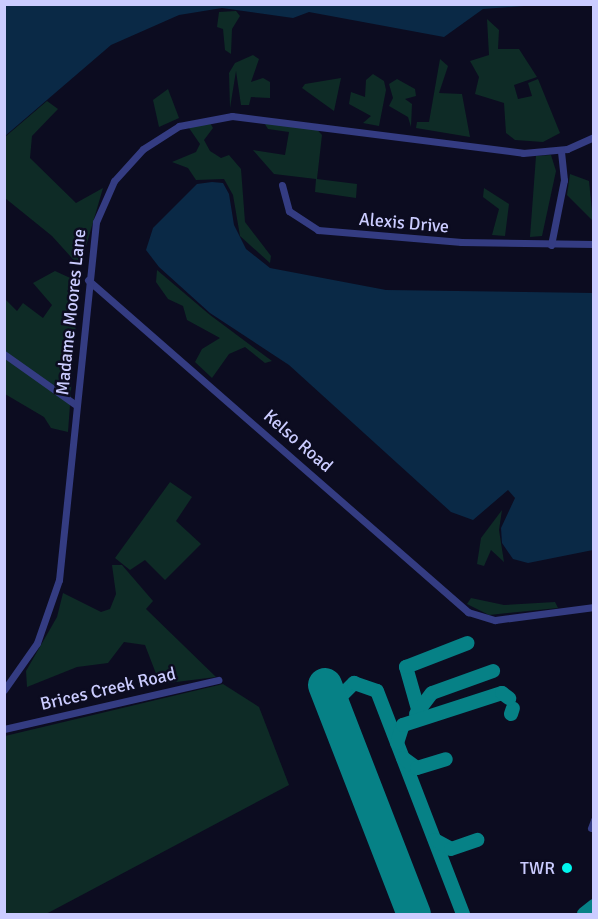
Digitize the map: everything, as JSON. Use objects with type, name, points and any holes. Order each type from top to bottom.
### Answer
[{"type":"street","name":"Madame Moores Lane","points":[[4,690],[31,654],[53,607],[96,222],[114,181],[149,144],[192,122],[246,116],[508,152],[561,150],[594,137]]},
{"type":"street","points":[[551,245],[564,180],[561,150]]},
{"type":"street","name":"Alexis Drive","points":[[282,185],[290,211],[318,230],[551,245],[594,244]]},
{"type":"street","name":"Kelso Road","points":[[88,279],[468,612],[490,620],[594,607]]},
{"type":"street","points":[[4,354],[76,405]]},
{"type":"street","name":"Brices Creek Road","points":[[4,729],[218,680]]},
{"type":"green space","points":[[236,11],[240,16],[232,29],[231,54],[225,50],[223,29],[217,27],[219,12]]},
{"type":"green space","points":[[487,19],[499,30],[498,49],[519,49],[537,77],[514,85],[518,99],[532,96],[528,83],[538,79],[560,133],[543,142],[515,140],[506,133],[504,103],[475,94],[479,77],[470,61],[489,55]]},
{"type":"green space","points":[[253,55],[259,59],[251,82],[263,78],[270,82],[270,98],[251,97],[249,105],[241,105],[236,71],[230,108],[229,73],[235,63]]},
{"type":"green space","points":[[440,59],[448,66],[439,93],[462,94],[470,137],[416,128],[417,122],[429,122]]},
{"type":"green space","points":[[373,74],[384,81],[386,90],[379,126],[363,123],[371,116],[349,104],[351,92],[365,97],[366,80]]},
{"type":"green space","points":[[341,78],[334,111],[302,88],[305,84]]},
{"type":"green space","points":[[397,79],[415,89],[416,96],[405,99],[412,104],[411,127],[408,117],[389,106],[393,98],[389,84]]},
{"type":"green space","points":[[168,89],[179,118],[159,127],[153,100]]},
{"type":"green space","points":[[47,101],[58,109],[32,136],[30,158],[76,203],[103,188],[80,267],[52,236],[5,198],[5,137]]},
{"type":"green space","points":[[209,121],[213,128],[204,140],[210,151],[221,158],[229,155],[241,169],[245,222],[271,256],[270,263],[240,236],[233,195],[224,179],[196,180],[188,168],[172,162],[196,152],[200,144],[189,128]]},
{"type":"green space","points":[[263,121],[314,126],[322,135],[317,179],[357,184],[356,198],[315,192],[316,179],[274,174],[253,150],[285,155],[289,132],[268,129]]},
{"type":"green space","points":[[551,155],[556,171],[542,236],[530,237],[536,156]]},
{"type":"green space","points":[[570,174],[589,181],[593,221],[567,195]]},
{"type":"green space","points":[[484,188],[509,204],[505,236],[492,235],[499,209],[483,197]]},
{"type":"green space","points":[[157,270],[210,315],[272,361],[265,363],[245,347],[229,354],[212,378],[195,362],[202,349],[220,338],[187,320],[183,306],[168,299],[156,282]]},
{"type":"green space","points":[[55,271],[79,282],[68,432],[51,428],[44,417],[5,394],[4,298],[17,311],[23,303],[43,318],[52,305],[33,283]]},
{"type":"green space","points":[[170,482],[192,497],[176,521],[201,544],[165,580],[145,560],[130,570],[115,558]]},
{"type":"green space","points":[[502,510],[499,530],[504,562],[491,550],[484,566],[477,564],[481,538]]},
{"type":"green space","points":[[112,565],[122,565],[153,601],[146,609],[216,677],[160,684],[145,645],[124,642],[108,663],[77,667],[27,687],[26,671],[57,617],[63,593],[101,612],[110,609],[116,594]]},
{"type":"green space","points":[[471,598],[504,605],[555,602],[558,608],[489,615],[467,604]]},
{"type":"green space","points":[[223,684],[259,707],[289,785],[46,914],[5,914],[5,736]]},
{"type":"water","points":[[5,4],[537,5],[483,9],[444,37],[309,12],[293,18],[222,8],[179,15],[111,45],[5,136]]},
{"type":"water","points":[[223,183],[229,194],[234,225],[246,249],[270,268],[386,290],[593,293],[593,550],[528,563],[513,559],[502,543],[501,528],[515,498],[508,490],[473,520],[451,512],[289,365],[210,313],[159,267],[146,250],[153,228],[197,184]]},
{"type":"taxiway","points":[[418,709],[406,667],[468,643]]},
{"type":"taxiway","points":[[416,714],[432,693],[493,671]]},
{"type":"taxiway","points":[[333,704],[354,683],[377,691],[463,914]]},
{"type":"taxiway","points":[[397,743],[403,725],[502,693],[509,698]]},
{"type":"taxiway","points":[[511,714],[513,708]]},
{"type":"taxiway","points":[[403,758],[417,768],[446,759]]},
{"type":"taxiway","points":[[435,840],[451,849],[477,840]]},
{"type":"taxiway","points":[[584,914],[594,906]]},
{"type":"runway","points":[[325,685],[414,914]]},
{"type":"place","name":"TWR","points":[[567,868]]}]
